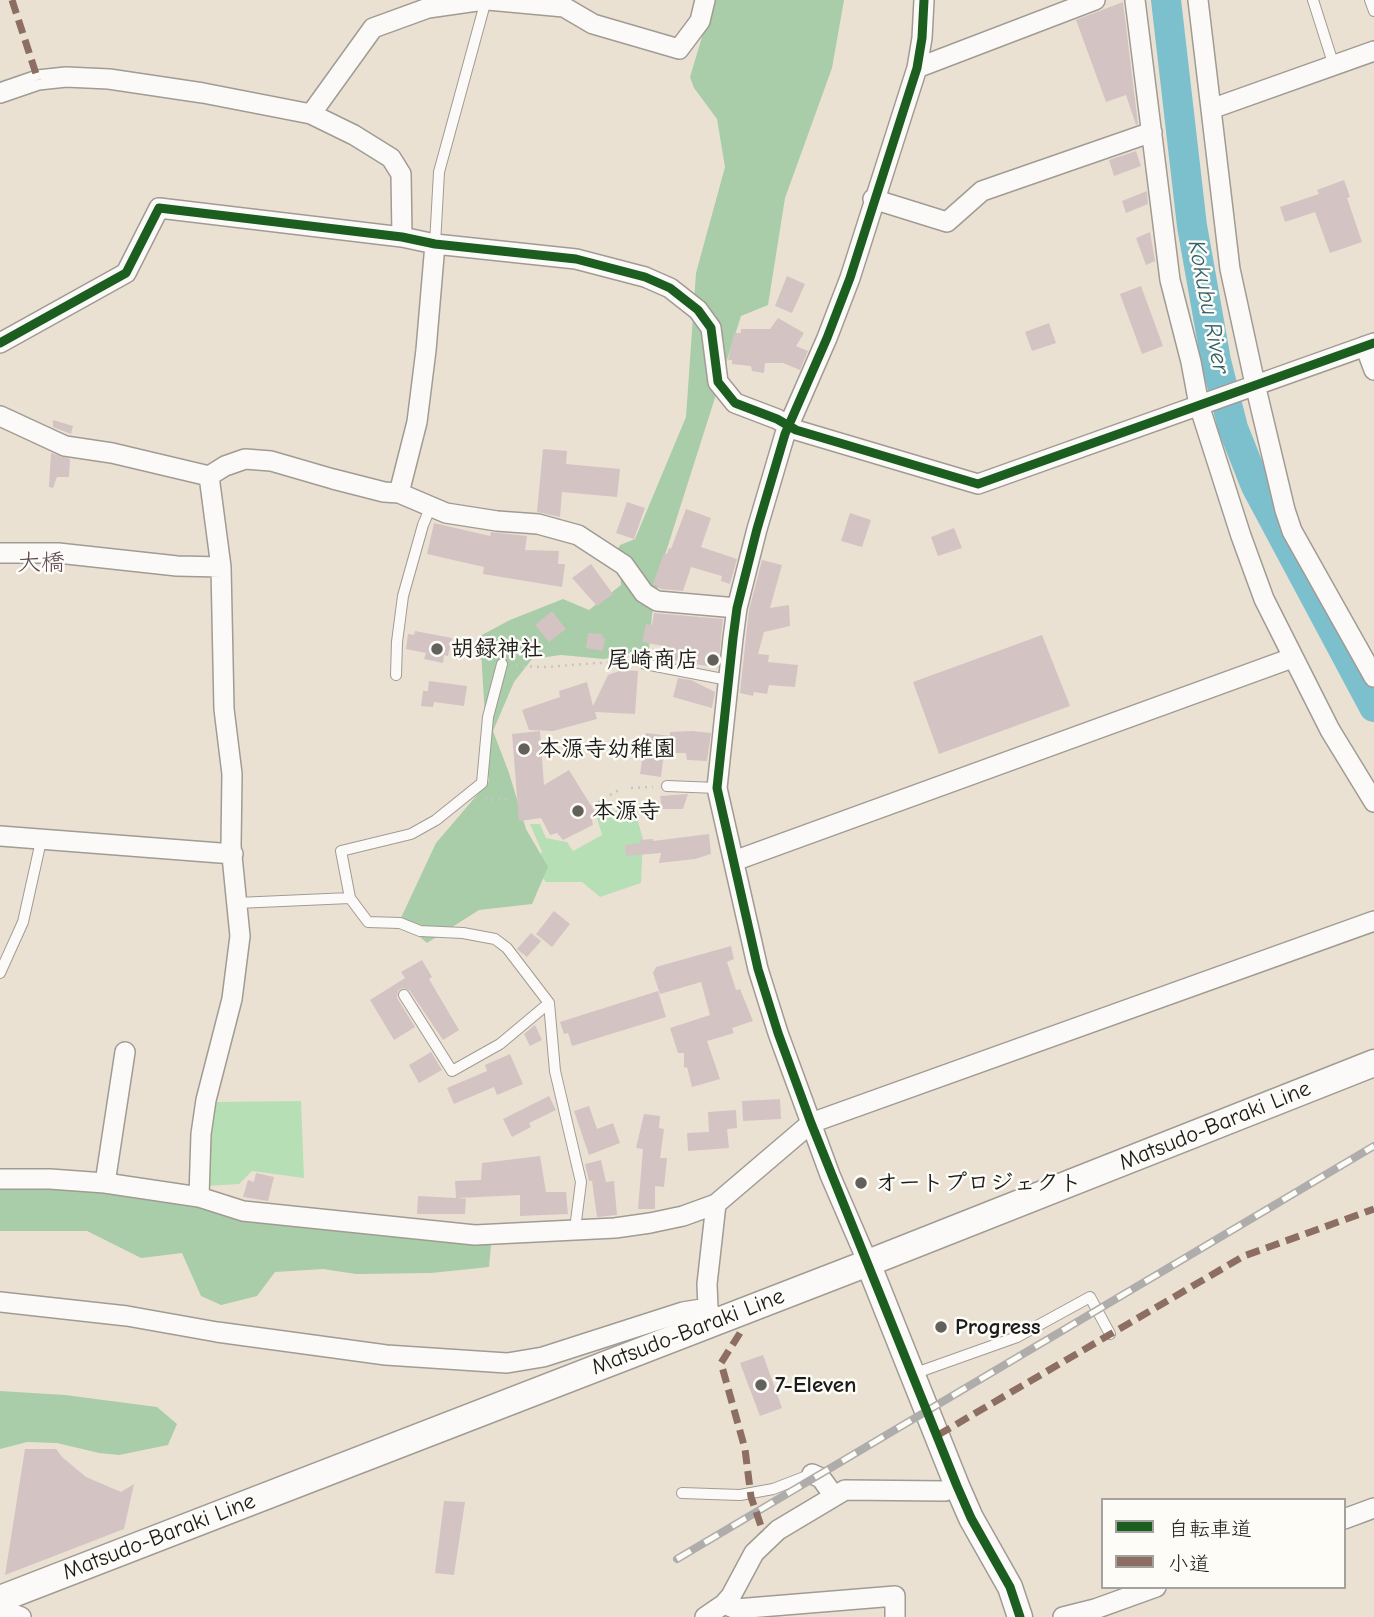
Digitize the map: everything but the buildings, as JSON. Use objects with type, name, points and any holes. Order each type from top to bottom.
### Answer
[{"type":"main road","name":"Matsudo-Baraki Line","points":[[0,1599],[711,1315],[868,1263],[1374,1063]]},
{"type":"street","points":[[311,114],[373,28],[428,8],[486,0],[564,8],[593,24],[679,49],[700,21],[705,0]]},
{"type":"street","points":[[924,0],[917,68],[873,199],[850,278],[788,427],[757,529],[737,608],[717,788],[758,969],[778,1033],[811,1123],[957,1486],[971,1518],[1010,1587],[1020,1617]]},
{"type":"street","points":[[917,68],[1095,0]]},
{"type":"street","points":[[1135,0],[1170,280],[1241,536],[1264,599],[1293,658],[1330,730],[1374,802]]},
{"type":"street","points":[[1198,0],[1230,269],[1249,387],[1293,531],[1374,677]]},
{"type":"street","points":[[1211,109],[1374,51]]},
{"type":"street","points":[[0,93],[47,79],[109,79],[203,93],[311,114],[354,135],[391,158],[401,174],[402,237]]},
{"type":"street","points":[[873,199],[947,222],[982,191],[1152,132]]},
{"type":"street","points":[[0,343],[126,273],[159,208],[402,237],[435,244],[576,259],[645,278],[670,288],[698,310],[711,328],[718,382],[734,403],[778,419],[788,427],[978,484],[1370,344],[1374,370]]},
{"type":"street","points":[[399,493],[416,422],[426,350],[435,244]]},
{"type":"street","points":[[0,416],[65,446],[112,453],[209,476],[225,466],[245,459],[271,461],[333,480],[399,493],[446,513],[498,522],[538,524],[578,535],[624,565],[644,593],[657,601],[737,608]]},
{"type":"street","points":[[199,1197],[201,1134],[206,1100],[236,977],[240,936],[233,854],[232,774],[224,709],[221,568],[209,476]]},
{"type":"street","points":[[0,553],[58,553],[221,568]]},
{"type":"street","points":[[734,861],[1293,658]]},
{"type":"street","points":[[0,836],[233,854]]},
{"type":"street","points":[[0,1179],[105,1183],[199,1197],[243,1211],[475,1235],[615,1228],[650,1223],[683,1216],[716,1204],[811,1123],[1374,920]]},
{"type":"street","points":[[105,1183],[124,1052]]},
{"type":"street","points":[[0,1302],[127,1317],[386,1355],[507,1363],[543,1357],[684,1312],[711,1315],[707,1284],[716,1204]]},
{"type":"street","points":[[812,1475],[821,1478],[834,1496]]},
{"type":"street","points":[[705,1617],[731,1596],[754,1553],[778,1530],[845,1490],[945,1491],[957,1486]]},
{"type":"street","points":[[1346,1518],[1374,1508]]},
{"type":"street","points":[[1063,1617],[1095,1609],[1150,1589]]},
{"type":"street","points":[[724,1604],[736,1609],[895,1596],[894,1617]]},
{"type":"street","points":[[0,1609],[21,1617]]},
{"type":"lane","points":[[435,244],[439,172],[486,0]]},
{"type":"lane","points":[[1313,0],[1334,66]]},
{"type":"lane","points":[[1370,0],[1374,11]]},
{"type":"lane","points":[[396,675],[403,596],[431,506]]},
{"type":"lane","points":[[502,664],[488,717],[482,783],[436,820],[411,834],[341,851],[350,898],[368,922],[400,923],[420,930],[463,933],[495,939],[507,948],[549,1003],[555,1072],[581,1182],[575,1228]]},
{"type":"lane","points":[[645,664],[728,680]]},
{"type":"lane","points":[[667,786],[717,788]]},
{"type":"lane","points":[[0,973],[23,922],[41,841]]},
{"type":"lane","points":[[237,903],[350,898]]},
{"type":"lane","points":[[404,995],[452,1071],[500,1044],[549,1003]]},
{"type":"lane","points":[[913,1374],[1017,1337],[1090,1297],[1110,1334]]},
{"type":"lane","points":[[682,1493],[740,1495],[773,1489],[812,1475]]},
{"type":"path","points":[[453,652],[502,664],[547,667],[596,663],[645,664]]},
{"type":"path","points":[[482,783],[487,800],[508,799]]},
{"type":"path","points":[[631,788],[667,786]]},
{"type":"path","points":[[592,806],[622,788]]},
{"type":"green space","points":[[713,0],[844,0],[832,68],[785,198],[768,305],[741,316],[664,558],[652,615],[649,649],[604,659],[561,655],[532,659],[514,682],[493,731],[526,829],[548,867],[532,904],[479,910],[427,943],[400,920],[436,843],[489,781],[480,636],[510,620],[563,599],[589,610],[621,585],[615,554],[620,545],[635,539],[686,417],[696,273],[725,167],[717,119],[694,88],[690,77]]},
{"type":"green space","points":[[633,804],[643,839],[641,883],[600,897],[582,882],[546,882],[532,864],[542,852],[530,824],[540,824],[546,838],[567,842],[573,851],[602,835],[597,818]]},
{"type":"green space","points":[[301,1101],[304,1178],[252,1171],[239,1184],[206,1186],[213,1102]]},
{"type":"green space","points":[[0,1188],[80,1188],[336,1226],[491,1245],[489,1267],[431,1273],[356,1274],[323,1269],[275,1272],[257,1296],[221,1305],[201,1296],[182,1253],[141,1258],[87,1231],[0,1231]]},
{"type":"green space","points":[[0,1391],[65,1395],[157,1407],[177,1424],[168,1445],[119,1455],[57,1443],[27,1442],[0,1449]]},
{"type":"waterway","name":"Kokubu River","points":[[1166,0],[1192,226],[1216,361],[1233,428],[1256,486],[1374,707]]},
{"type":"railway","points":[[677,1559],[1374,1146]]},
{"type":"marked path","points":[[12,0],[38,80]]},
{"type":"marked path","points":[[938,1435],[1244,1256],[1374,1209]]},
{"type":"marked path","points":[[740,1333],[721,1363],[745,1449],[751,1497],[763,1532]]},
{"type":"cycle path","points":[[924,0],[917,68],[850,278],[785,434],[757,529],[737,608],[717,788],[758,969],[778,1033],[811,1123],[957,1486],[971,1518],[1010,1587],[1020,1617]]},
{"type":"cycle path","points":[[0,343],[126,273],[159,208],[402,237],[435,244],[576,259],[645,277],[670,288],[698,310],[711,328],[718,382],[735,403],[777,419],[796,430],[978,484],[1374,343]]},
{"type":"place","name":"胡録神社","points":[[437,649]]},
{"type":"place","name":"尾崎商店","points":[[713,660]]},
{"type":"place","name":"本源寺幼稚園","points":[[524,749]]},
{"type":"place","name":"本源寺","points":[[578,811]]},
{"type":"place","name":"オートプロジェクト","points":[[861,1183]]},
{"type":"place","name":"Progress","points":[[941,1327]]},
{"type":"place","name":"7-Eleven","points":[[761,1385]]},
{"type":"district","name":"大橋","points":[[41,563]]}]
